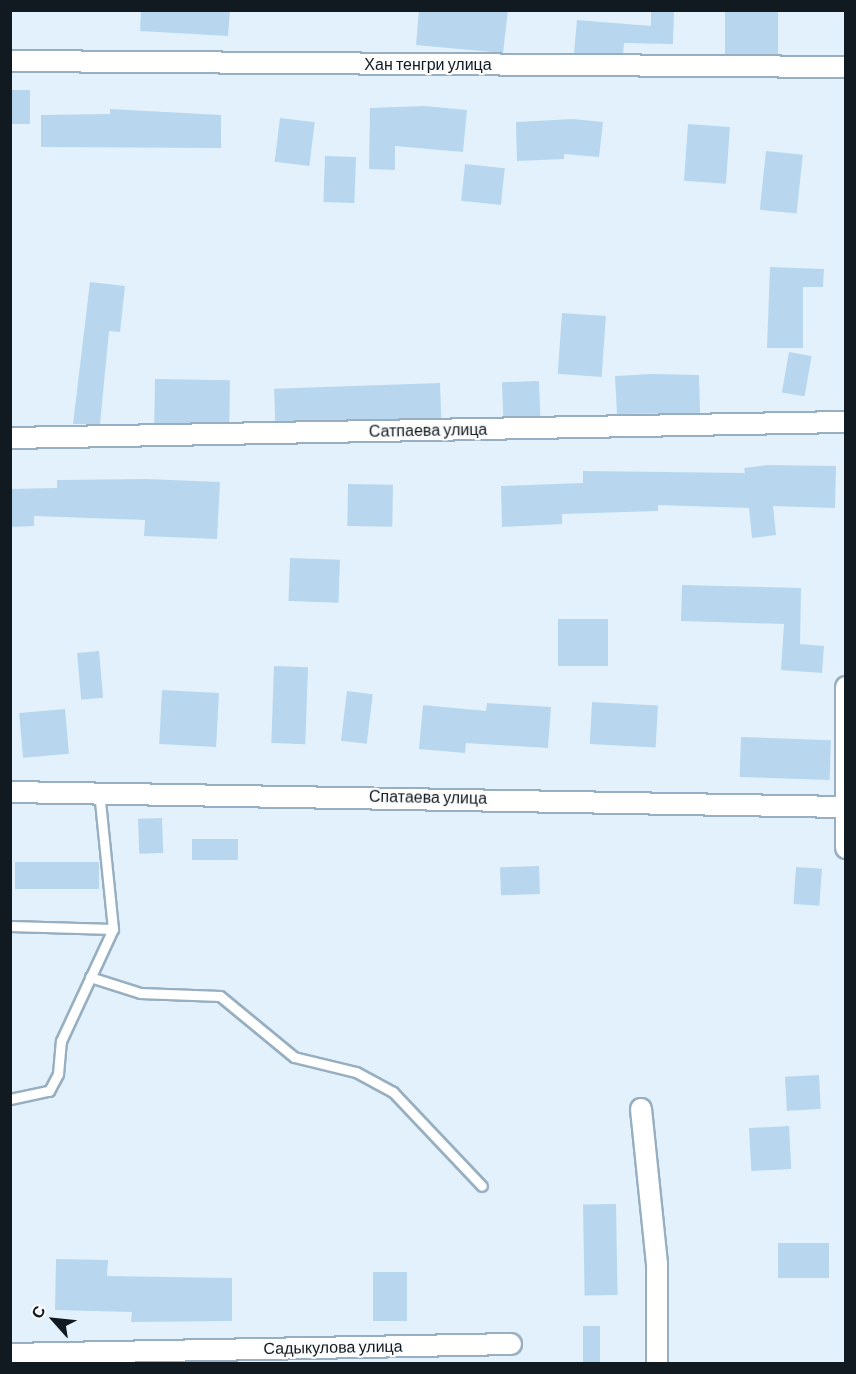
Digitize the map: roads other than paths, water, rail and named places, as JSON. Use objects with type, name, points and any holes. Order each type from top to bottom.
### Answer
[{"type":"street","name":"Хан тенгри улица","points":[[10,61],[846,67]]},
{"type":"street","name":"Сатпаева улица","points":[[10,438],[846,422]]},
{"type":"street","points":[[846,687],[844,807],[846,848]]},
{"type":"street","name":"Спатаева улица","points":[[10,792],[99,789],[844,807]]},
{"type":"street","points":[[641,1110],[657,1263],[657,1364]]},
{"type":"street","name":"Садыкулова улица","points":[[10,1354],[511,1344]]},
{"type":"lane","points":[[10,1099],[49,1091],[58,1074],[60,1041],[113,929],[99,789]]},
{"type":"lane","points":[[10,926],[113,929]]},
{"type":"lane","points":[[90,977],[140,993],[220,996],[294,1057],[356,1072],[393,1092],[482,1186]]}]
